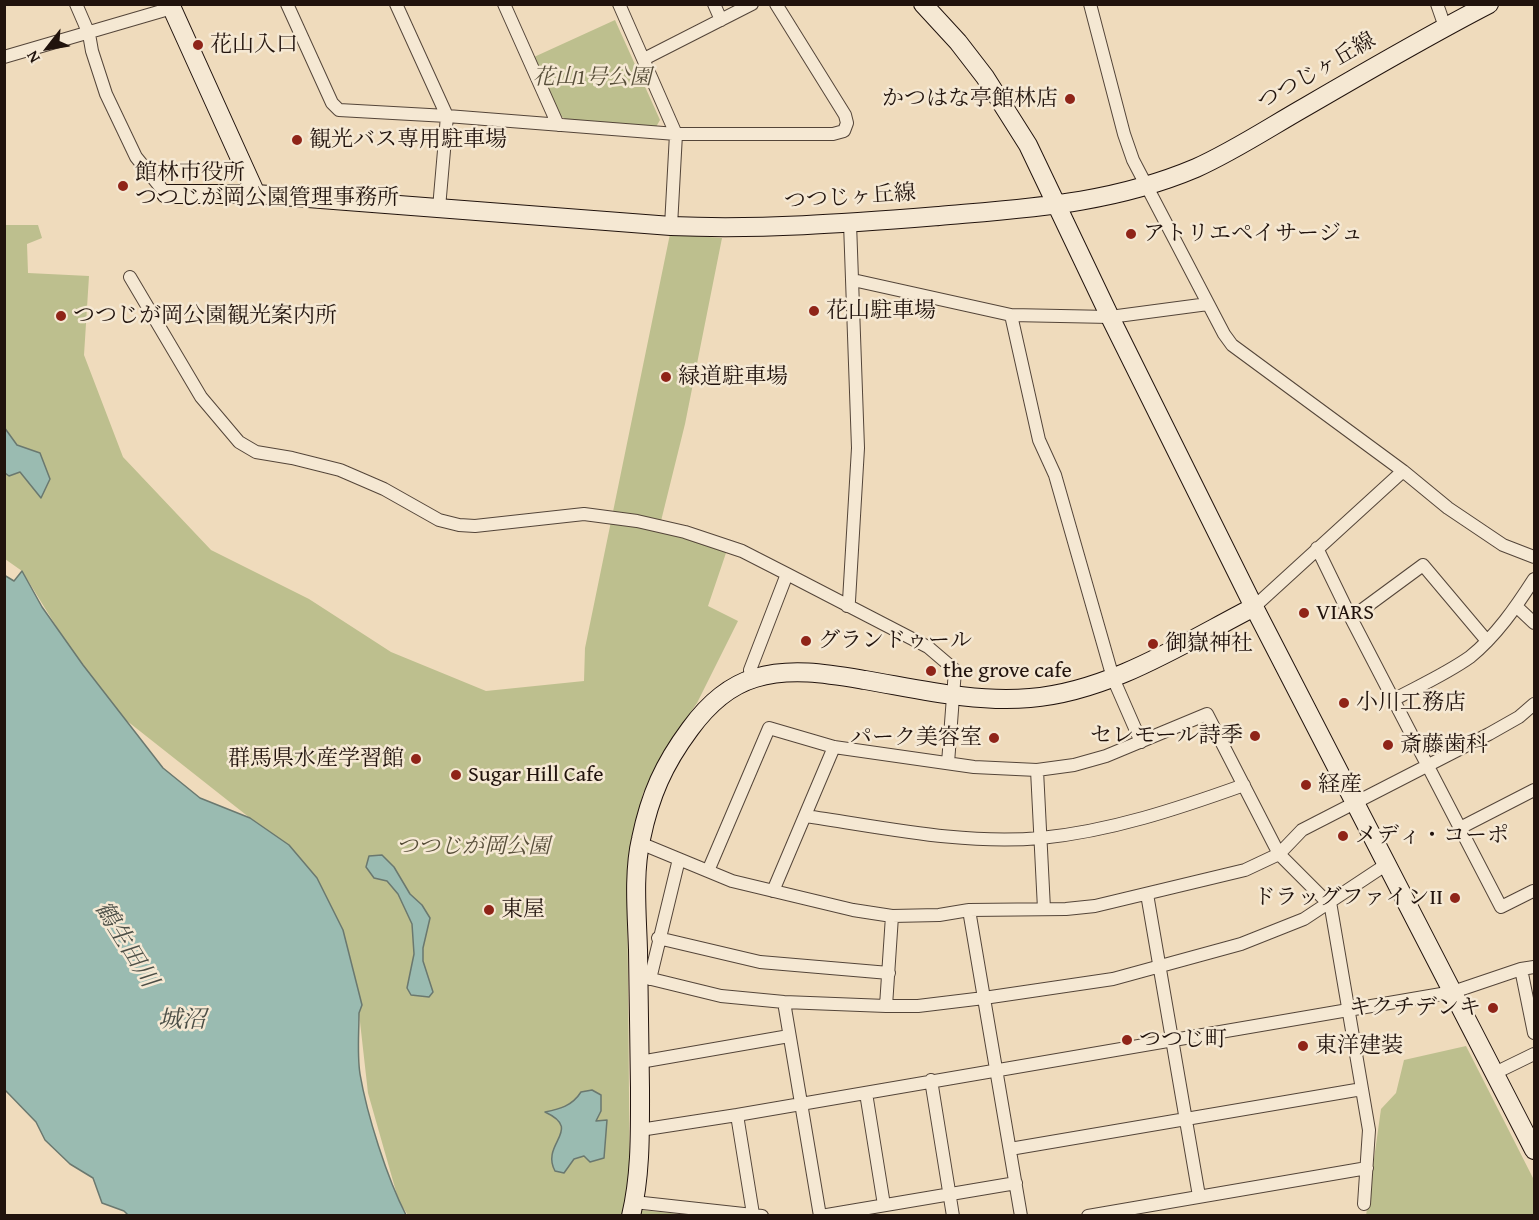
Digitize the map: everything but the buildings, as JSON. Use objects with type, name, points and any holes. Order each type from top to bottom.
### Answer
[{"type":"street","points":[[76,4],[89,34],[106,94],[131,147],[136,157],[166,194]]},
{"type":"street","points":[[287,4],[332,103],[339,110],[676,134],[839,133],[846,128],[845,116],[776,4]]},
{"type":"street","points":[[396,4],[447,116],[440,208]]},
{"type":"street","points":[[504,4],[558,125]]},
{"type":"street","points":[[619,4],[676,134],[671,226]]},
{"type":"street","points":[[714,4],[721,20]]},
{"type":"street","points":[[644,58],[752,4]]},
{"type":"street","points":[[923,4],[958,42],[1001,101],[1028,145],[1110,317],[1254,607],[1534,1150]]},
{"type":"street","points":[[1090,4],[1124,134],[1146,187],[1232,345],[1403,471],[1449,508],[1503,545],[1534,557]]},
{"type":"street","points":[[1437,4],[1445,27]]},
{"type":"street","name":"つつじヶ丘線","points":[[166,194],[256,194],[671,226],[771,227],[850,223],[1081,202],[1146,187],[1197,167],[1489,4]]},
{"type":"street","points":[[4,57],[89,34],[171,6],[256,194]]},
{"type":"street","points":[[847,606],[858,448],[850,223]]},
{"type":"street","points":[[130,277],[201,397],[239,442],[256,452],[292,458],[340,471],[384,489],[439,520],[459,525],[475,526],[584,514],[637,521],[685,532],[742,551],[928,647],[955,670],[948,763]]},
{"type":"street","points":[[853,280],[1011,315],[1110,317],[1208,304]]},
{"type":"street","points":[[1011,315],[1038,440],[1055,475],[1113,678],[1141,742]]},
{"type":"street","points":[[737,1115],[758,1215],[633,1209],[640,1130],[639,1062],[644,978],[636,899],[640,843],[656,785],[681,741],[708,707],[751,679],[782,673],[828,674],[954,694],[1007,699],[1031,698],[1085,689],[1113,678],[1254,607],[1403,471]]},
{"type":"street","points":[[1317,548],[1501,907],[1534,892]]},
{"type":"street","points":[[1351,618],[1423,565],[1487,641]]},
{"type":"street","points":[[751,679],[750,670],[787,574]]},
{"type":"street","points":[[1393,700],[1454,668],[1471,656],[1517,607],[1534,579]]},
{"type":"street","points":[[1517,607],[1534,623]]},
{"type":"street","points":[[640,843],[732,881],[853,910],[892,916],[939,915],[969,910],[1095,906],[1245,870],[1279,854],[1302,830],[1490,734],[1519,717],[1534,704]]},
{"type":"street","points":[[708,872],[769,728],[834,747],[997,770],[1037,770],[1074,765],[1106,756],[1207,714],[1279,854],[1329,902],[1350,1010],[1369,1130],[1364,1204]]},
{"type":"street","points":[[773,891],[834,747]]},
{"type":"street","points":[[1037,770],[1044,909]]},
{"type":"street","points":[[805,816],[931,834],[988,839],[1040,838],[1095,831],[1135,821],[1244,785]]},
{"type":"street","points":[[1460,828],[1534,790]]},
{"type":"street","points":[[644,978],[658,938],[679,859]]},
{"type":"street","points":[[644,978],[721,996],[784,1002],[886,1006],[918,1006],[1113,979],[1241,944],[1304,919],[1387,864]]},
{"type":"street","points":[[1147,894],[1199,1196]]},
{"type":"street","points":[[969,910],[1021,1215]]},
{"type":"street","points":[[886,1006],[892,916]]},
{"type":"street","points":[[658,938],[760,962],[889,974]]},
{"type":"street","points":[[640,1130],[1453,992],[1521,969],[1534,967]]},
{"type":"street","points":[[1521,969],[1534,1033]]},
{"type":"street","points":[[784,1002],[820,1215],[1016,1183]]},
{"type":"street","points":[[639,1062],[789,1036]]},
{"type":"street","points":[[1495,1073],[1534,1054]]},
{"type":"street","points":[[931,1080],[953,1215]]},
{"type":"street","points":[[1010,1149],[1362,1089]]},
{"type":"street","points":[[866,1093],[884,1205]]},
{"type":"street","points":[[1088,1215],[1367,1168]]},
{"type":"green space","name":"花山1号公園","points":[[615,20],[660,120],[656,127],[566,120],[561,116],[534,57]]},
{"type":"green space","name":"つつじが岡公園","points":[[5,225],[38,225],[42,238],[27,244],[28,273],[89,276],[84,355],[123,457],[211,550],[309,599],[391,652],[486,691],[584,681],[585,648],[670,234],[722,238],[685,424],[661,521],[727,550],[708,606],[738,621],[697,703],[676,733],[643,793],[627,867],[630,1209],[690,1215],[408,1215],[399,1202],[368,1093],[359,1013],[323,893],[250,818],[103,702],[22,571],[5,559]]},
{"type":"green space","points":[[1466,1046],[1534,1180],[1534,1215],[1366,1216],[1381,1109],[1396,1093],[1404,1060]]},
{"type":"water","points":[[4,427],[17,445],[40,453],[50,479],[41,498],[20,472],[9,476],[5,473]]},
{"type":"water","name":"城沼","points":[[22,571],[42,607],[83,665],[163,768],[200,798],[250,818],[289,845],[317,878],[343,930],[362,1005],[359,1013],[358,1052],[363,1090],[385,1165],[406,1215],[128,1215],[124,1211],[102,1203],[93,1178],[70,1164],[45,1140],[36,1122],[5,1090],[4,575],[14,581]]},
{"type":"water","points":[[382,855],[394,867],[410,894],[422,905],[430,918],[423,948],[423,961],[433,992],[429,997],[411,995],[407,988],[414,954],[412,924],[398,894],[387,881],[374,878],[366,867],[369,856]]},
{"type":"water","points":[[592,1090],[601,1095],[601,1111],[596,1121],[607,1120],[604,1158],[590,1162],[584,1156],[574,1159],[564,1173],[555,1171],[552,1161],[553,1152],[561,1125],[545,1112],[565,1106],[574,1101],[581,1092]]},
{"type":"place","name":"花山入口","points":[[198,45]]},
{"type":"place","name":"かつはな亭館林店","points":[[1070,99]]},
{"type":"place","name":"観光バス専用駐車場","points":[[297,140]]},
{"type":"place","name":"館林市役所 つつじが岡公園管理事務所","points":[[123,186]]},
{"type":"place","name":"アトリエペイサージュ","points":[[1131,234]]},
{"type":"place","name":"花山駐車場","points":[[814,311]]},
{"type":"place","name":"つつじが岡公園観光案内所","points":[[61,316]]},
{"type":"place","name":"緑道駐車場","points":[[666,377]]},
{"type":"place","name":"VIARS","points":[[1304,613]]},
{"type":"place","name":"グランドゥール","points":[[806,641]]},
{"type":"place","name":"御嶽神社","points":[[1153,644]]},
{"type":"place","name":"the grove cafe","points":[[931,671]]},
{"type":"place","name":"小川工務店","points":[[1344,703]]},
{"type":"place","name":"セレモール詩季","points":[[1255,736]]},
{"type":"place","name":"パーク美容室","points":[[994,738]]},
{"type":"place","name":"斎藤歯科","points":[[1388,745]]},
{"type":"place","name":"群馬県水産学習館","points":[[416,759]]},
{"type":"place","name":"Sugar Hill Cafe","points":[[456,775]]},
{"type":"place","name":"経産","points":[[1306,785]]},
{"type":"place","name":"メディ・コーポ","points":[[1343,836]]},
{"type":"place","name":"ドラッグファインII","points":[[1455,898]]},
{"type":"place","name":"東屋","points":[[489,910]]},
{"type":"place","name":"キクチデンキ","points":[[1493,1008]]},
{"type":"place","name":"つつじ町","points":[[1127,1040]]},
{"type":"place","name":"東洋建装","points":[[1303,1046]]},
{"type":"water label","name":"鶴生田川","points":[[125,945]]}]
